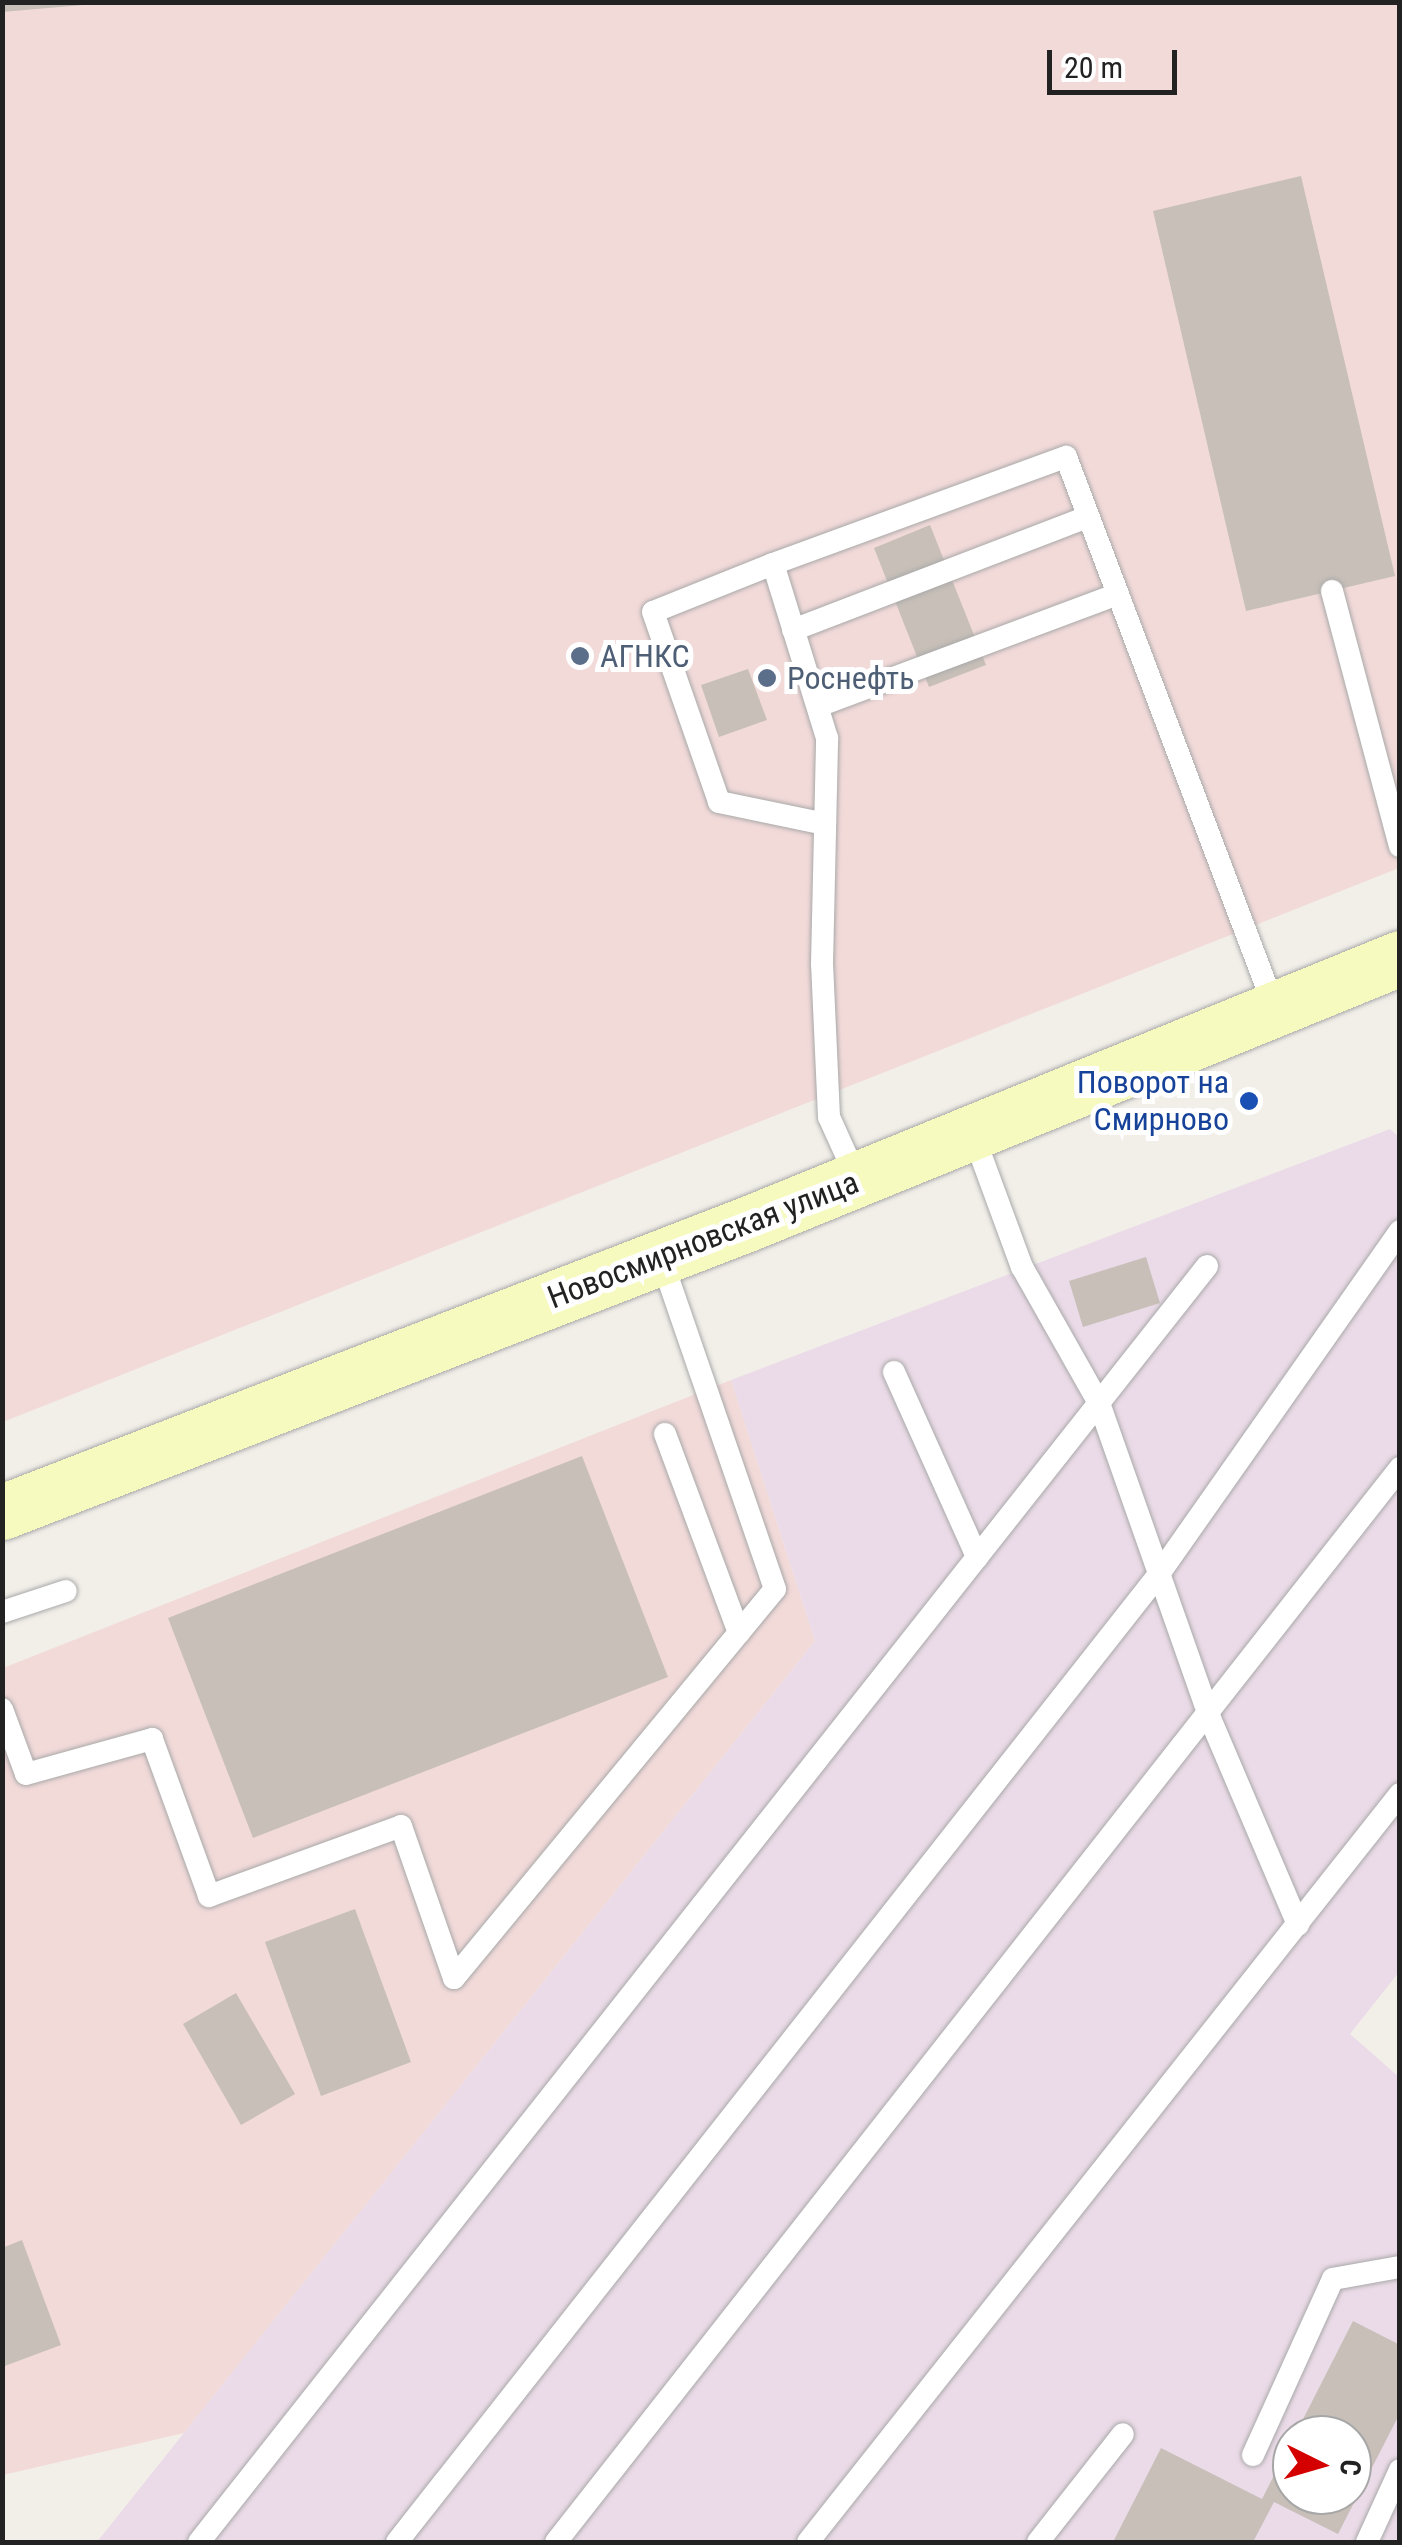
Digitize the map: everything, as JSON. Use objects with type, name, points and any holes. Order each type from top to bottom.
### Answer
[{"type":"street","name":"Новосмирновская улица","points":[[2,1512],[973,1134],[1400,958]]},
{"type":"lane","points":[[825,824],[718,802],[653,612],[1066,457],[1275,1009]]},
{"type":"lane","points":[[794,630],[1088,516]]},
{"type":"lane","points":[[773,564],[821,705],[825,824],[822,964],[829,1117],[857,1179]]},
{"type":"lane","points":[[1332,590],[1400,846]]},
{"type":"lane","points":[[821,705],[1118,594]]},
{"type":"lane","points":[[973,1134],[1022,1268],[1099,1404],[1208,1716],[1298,1925]]},
{"type":"lane","points":[[397,2542],[1159,1574],[1400,1231]]},
{"type":"lane","points":[[2,1783],[152,1739],[209,1896],[400,1826],[454,1978],[774,1589],[660,1257]]},
{"type":"lane","points":[[198,2542],[1207,1266]]},
{"type":"lane","points":[[894,1372],[977,1557]]},
{"type":"lane","points":[[666,1434],[738,1634]]},
{"type":"lane","points":[[556,2542],[1400,1468]]},
{"type":"lane","points":[[2,1612],[66,1590]]},
{"type":"lane","points":[[2,1708],[26,1774]]},
{"type":"lane","points":[[808,2542],[1400,1794]]},
{"type":"lane","points":[[1253,2455],[1333,2279],[1400,2268]]},
{"type":"lane","points":[[1038,2542],[1123,2434]]},
{"type":"lane","points":[[1367,2542],[1400,2470]]},
{"type":"shaded area","points":[[3,3],[1399,3],[1399,868],[3,1422]]},
{"type":"shaded area","points":[[1390,1129],[1399,1137],[1399,1972],[1350,2034],[1399,2077],[1399,2542],[97,2542],[815,1641],[731,1380]]},
{"type":"shaded area","points":[[731,1380],[815,1641],[184,2433],[3,2475],[3,1668]]},
{"type":"building","points":[[2,2],[83,2],[83,5],[2,12]]},
{"type":"building","points":[[1301,176],[1395,576],[1246,611],[1153,211]]},
{"type":"building","points":[[930,525],[986,665],[929,687],[874,548]]},
{"type":"building","points":[[748,669],[767,720],[719,737],[701,685]]},
{"type":"building","points":[[1146,1257],[1160,1303],[1083,1327],[1069,1281]]},
{"type":"building","points":[[582,1456],[668,1677],[253,1838],[168,1618]]},
{"type":"building","points":[[355,1909],[411,2062],[321,2096],[265,1942]]},
{"type":"building","points":[[236,1993],[295,2094],[241,2125],[183,2024]]},
{"type":"building","points":[[22,2240],[61,2345],[2,2367],[2,2248]]},
{"type":"building","points":[[1353,2321],[1400,2345],[1400,2413],[1372,2468],[1372,2415],[1305,2415]]},
{"type":"building","points":[[1161,2448],[1262,2499],[1272,2479],[1272,2506],[1253,2542],[1113,2542]]},
{"type":"building","points":[[1300,2515],[1348,2515],[1338,2534]]},
{"type":"place","name":"АГНКС","points":[[580,656]]},
{"type":"place","name":"Роснефть","points":[[767,678]]},
{"type":"place","name":"Поворот на Смирново","points":[[1249,1101]]}]
